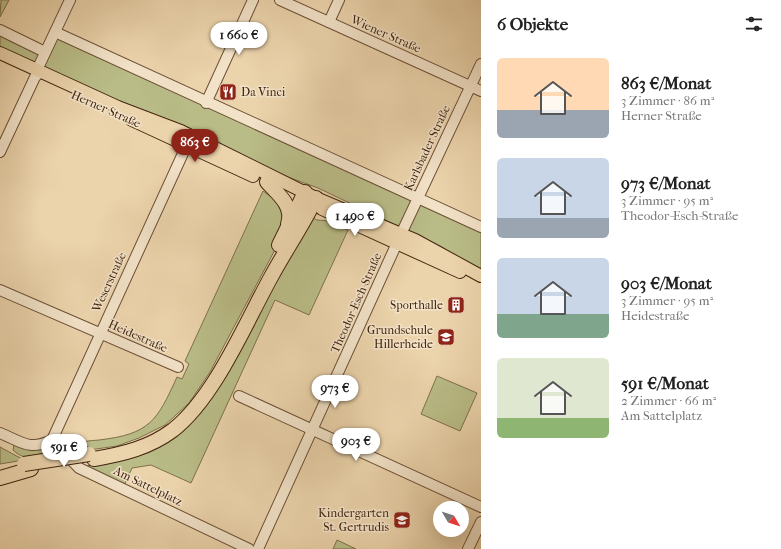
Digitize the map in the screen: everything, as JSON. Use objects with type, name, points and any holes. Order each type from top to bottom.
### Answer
[{"type":"highway","points":[[267,182],[282,198],[289,212],[290,218],[286,232]]},
{"type":"highway","points":[[92,456],[145,440],[164,429],[185,410],[207,383],[286,232],[309,199]]},
{"type":"highway","points":[[0,472],[92,456],[125,453],[151,443],[173,430],[194,410],[219,374],[272,276],[309,199]]},
{"type":"highway","points":[[0,469],[27,467]]},
{"type":"highway","points":[[0,478],[27,467]]},
{"type":"main road","name":"Herner Straße","points":[[0,53],[37,73]]},
{"type":"main road","name":"Herner Straße","points":[[0,61],[37,73],[118,107],[309,199]]},
{"type":"main road","name":"Herner Straße","points":[[189,141],[267,182],[399,238],[445,255],[481,276]]},
{"type":"main road","name":"Herner Straße","points":[[399,238],[481,282]]},
{"type":"street","points":[[0,152],[70,0]]},
{"type":"street","points":[[206,102],[253,0]]},
{"type":"street","name":"Wiener Straße","points":[[280,0],[481,91]]},
{"type":"street","points":[[329,22],[339,0]]},
{"type":"street","points":[[0,30],[45,52]]},
{"type":"street","points":[[55,32],[206,102],[419,197],[481,227]]},
{"type":"street","name":"Karlsbader Straße","points":[[399,238],[481,64]]},
{"type":"street","name":"Weserstraße","points":[[52,440],[189,141]]},
{"type":"street","name":"Theodor-Esch-Straße","points":[[258,549],[399,238]]},
{"type":"street","name":"Heidestraße","points":[[0,290],[178,367]]},
{"type":"street","points":[[239,396],[481,507]]},
{"type":"street","points":[[0,433],[31,446],[39,446],[52,440]]},
{"type":"street","name":"Am Sattelplatz","points":[[52,440],[79,468],[249,549]]},
{"type":"street","points":[[468,549],[481,522]]},
{"type":"green space","points":[[1,0],[9,0],[0,17]]},
{"type":"green space","points":[[0,34],[41,55],[36,62],[30,63],[0,48]]},
{"type":"green space","points":[[59,38],[481,232],[481,272],[442,247],[318,188],[288,177],[197,133],[127,107],[45,68],[44,64],[55,39]]},
{"type":"green space","points":[[263,191],[287,209],[277,246],[210,372],[189,403],[165,425],[139,438],[117,446],[75,452],[76,447],[84,442],[130,434],[150,423],[157,415],[164,405],[177,377],[182,379],[189,364],[185,361]]},
{"type":"green space","points":[[311,217],[317,220],[329,221],[348,230],[309,315],[275,300],[191,483],[151,465],[132,468],[124,486],[86,466],[103,463],[172,436]]},
{"type":"green space","points":[[437,376],[477,393],[460,431],[421,414]]},
{"type":"green space","points":[[14,445],[53,447],[63,454],[37,458],[24,457],[13,450]]},
{"type":"green space","points":[[0,447],[24,460],[0,464]]},
{"type":"green space","points":[[337,540],[356,549],[333,549]]},
{"type":"place","name":"Da Vinci","points":[[228,92]]},
{"type":"place","name":"Sporthalle","points":[[456,305]]},
{"type":"place","name":"Grundschule Hillerheide","points":[[446,337]]},
{"type":"place","name":"Kindergarten St. Gertrudis","points":[[402,520]]}]
